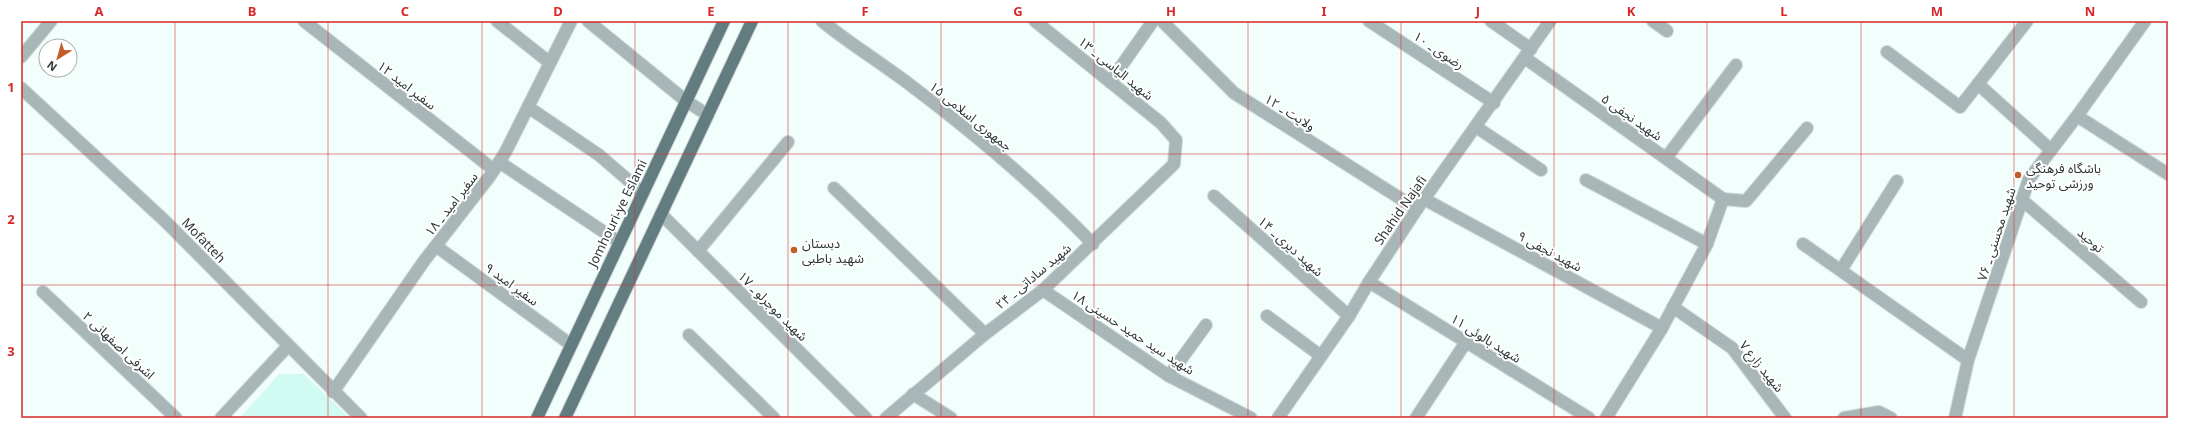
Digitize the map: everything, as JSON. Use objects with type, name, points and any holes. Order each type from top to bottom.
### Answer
[{"type":"main road","name":"Jomhouri-ye Eslami","points":[[537,418],[570,344],[724,21]]},
{"type":"main road","points":[[565,418],[752,21]]},
{"type":"street","points":[[21,57],[51,21]]},
{"type":"street","name":"سفیر امید ۱۲","points":[[304,21],[496,166],[559,202],[619,242]]},
{"type":"street","points":[[497,21],[549,62]]},
{"type":"street","name":"سفیر امید ـ ۱۸","points":[[333,392],[436,246],[496,166],[528,107],[549,62],[571,21]]},
{"type":"street","points":[[588,21],[686,101],[708,115]]},
{"type":"street","name":"جمهوری اسلامی ۱۵","points":[[822,21],[909,84],[994,151],[1055,204],[1093,244]]},
{"type":"street","name":"شهید الیاسی ـ ۱۳","points":[[1035,21],[1161,123],[1176,140]]},
{"type":"street","points":[[1110,82],[1153,21]]},
{"type":"street","name":"ولایت ـ ۱۲","points":[[1162,21],[1234,93],[1420,204]]},
{"type":"street","name":"رضوی ـ ۱۰","points":[[1369,21],[1494,103]]},
{"type":"street","name":"شهید نجفی ۵","points":[[1491,21],[1528,54],[1723,199]]},
{"type":"street","name":"Shahid Najafi","points":[[1278,418],[1349,316],[1368,282],[1420,204],[1494,103],[1550,21]]},
{"type":"street","points":[[1653,21],[1667,31]]},
{"type":"street","points":[[1887,52],[1960,107],[2027,21]]},
{"type":"street","name":"شهید محسنی ـ ۷۶","points":[[1955,418],[1968,360],[2029,179],[2077,116],[2145,21]]},
{"type":"street","points":[[1666,158],[1736,65]]},
{"type":"street","points":[[1978,84],[2051,150]]},
{"type":"street","name":"Mofatteh","points":[[22,92],[164,221],[333,392],[361,418]]},
{"type":"street","points":[[528,107],[588,148],[643,193]]},
{"type":"street","points":[[2077,116],[2168,174]]},
{"type":"street","points":[[1476,127],[1541,170]]},
{"type":"street","points":[[1606,418],[1662,328],[1707,244],[1723,199],[1746,201],[1807,128]]},
{"type":"street","name":"شهید ساداتی ـ ۲۴","points":[[886,418],[985,334],[1043,290],[1093,244],[1174,164],[1176,140]]},
{"type":"street","points":[[698,251],[788,142]]},
{"type":"street","points":[[1586,180],[1707,244]]},
{"type":"street","points":[[1841,270],[1897,181]]},
{"type":"street","points":[[834,188],[985,334]]},
{"type":"street","name":"شهید دیری ـ ۱۴","points":[[1214,196],[1349,316]]},
{"type":"street","name":"توحید","points":[[2022,200],[2141,302]]},
{"type":"street","name":"شهید نجفی ۹","points":[[1420,204],[1662,328]]},
{"type":"street","name":"شهید موجرلو ـ ۱۷","points":[[661,214],[866,418]]},
{"type":"street","points":[[1803,244],[1968,360]]},
{"type":"street","name":"سفیر امید ۹","points":[[436,246],[570,344]]},
{"type":"street","name":"شهید بالوئی ۱۱","points":[[1368,282],[1590,418]]},
{"type":"street","name":"شهید سید حمید حسینی ۱۸","points":[[1043,290],[1169,376],[1251,418]]},
{"type":"street","name":"اشرفی اصفهانی ۲","points":[[42,292],[176,418]]},
{"type":"street","name":"شهید زارع ۷","points":[[1673,307],[1732,348],[1785,418]]},
{"type":"street","points":[[1267,316],[1321,356]]},
{"type":"street","points":[[1169,376],[1206,325]]},
{"type":"street","points":[[689,335],[774,418]]},
{"type":"street","points":[[1416,418],[1466,342]]},
{"type":"street","points":[[221,418],[288,346]]},
{"type":"street","points":[[913,394],[951,418]]},
{"type":"street","points":[[1844,418],[1879,412],[1891,418]]},
{"type":"shaded area","points":[[279,374],[304,374],[350,418],[240,418]]},
{"type":"place","name":"باشگاه فرهنگی ورزشی توحید","points":[[2018,175]]},
{"type":"place","name":"دبستان شهید باطبی","points":[[794,250]]}]
